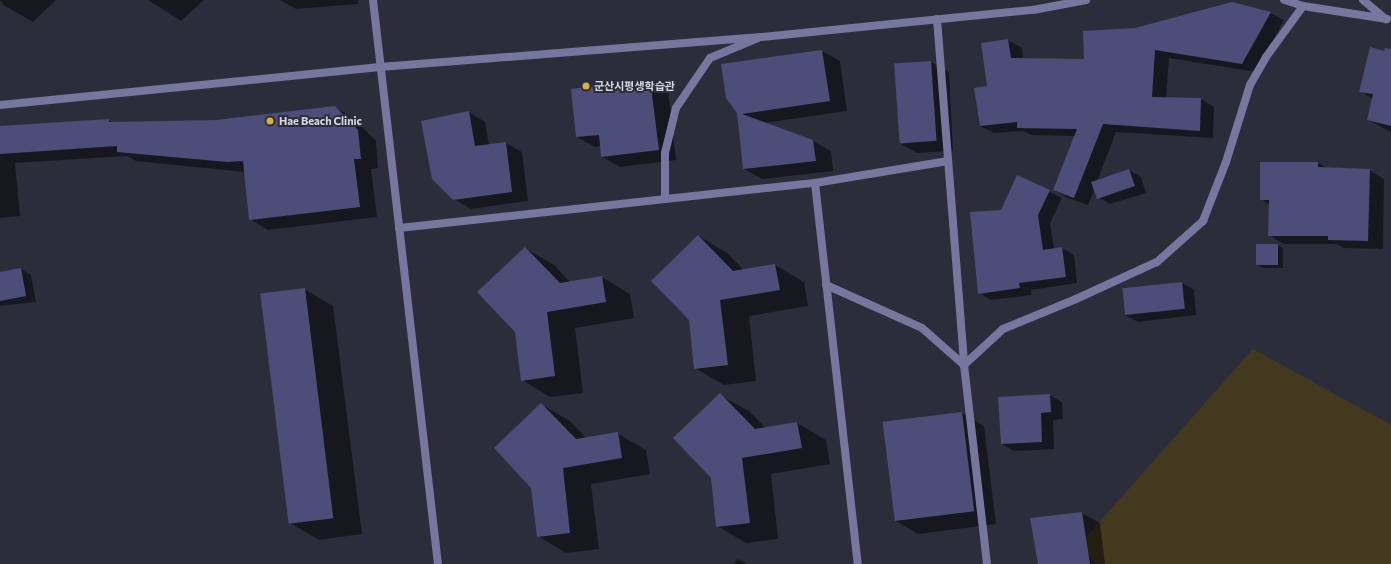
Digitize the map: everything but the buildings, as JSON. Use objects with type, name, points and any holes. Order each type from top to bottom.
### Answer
[{"type":"street","points":[[373,0],[438,564]]},
{"type":"street","points":[[0,106],[380,67],[761,37],[1032,10],[1086,0]]},
{"type":"street","points":[[1284,0],[1303,6],[1389,20]]},
{"type":"street","points":[[1363,0],[1389,20]]},
{"type":"street","points":[[964,365],[1003,329],[1076,300],[1157,262],[1203,221],[1226,162],[1250,85],[1266,57],[1303,6]]},
{"type":"street","points":[[937,19],[964,365],[987,564]]},
{"type":"street","points":[[665,199],[665,153],[676,108],[710,58],[761,37]]},
{"type":"street","points":[[399,228],[815,183],[948,161]]},
{"type":"street","points":[[815,183],[858,564]]},
{"type":"street","points":[[826,285],[922,328],[964,365]]},
{"type":"shaded area","points":[[1253,349],[1391,425],[1391,564],[1096,564],[1079,545]]},
{"type":"place","name":"군산시평생학습관","points":[[586,86]]},
{"type":"place","name":"Hae Beach Clinic","points":[[270,121]]}]
